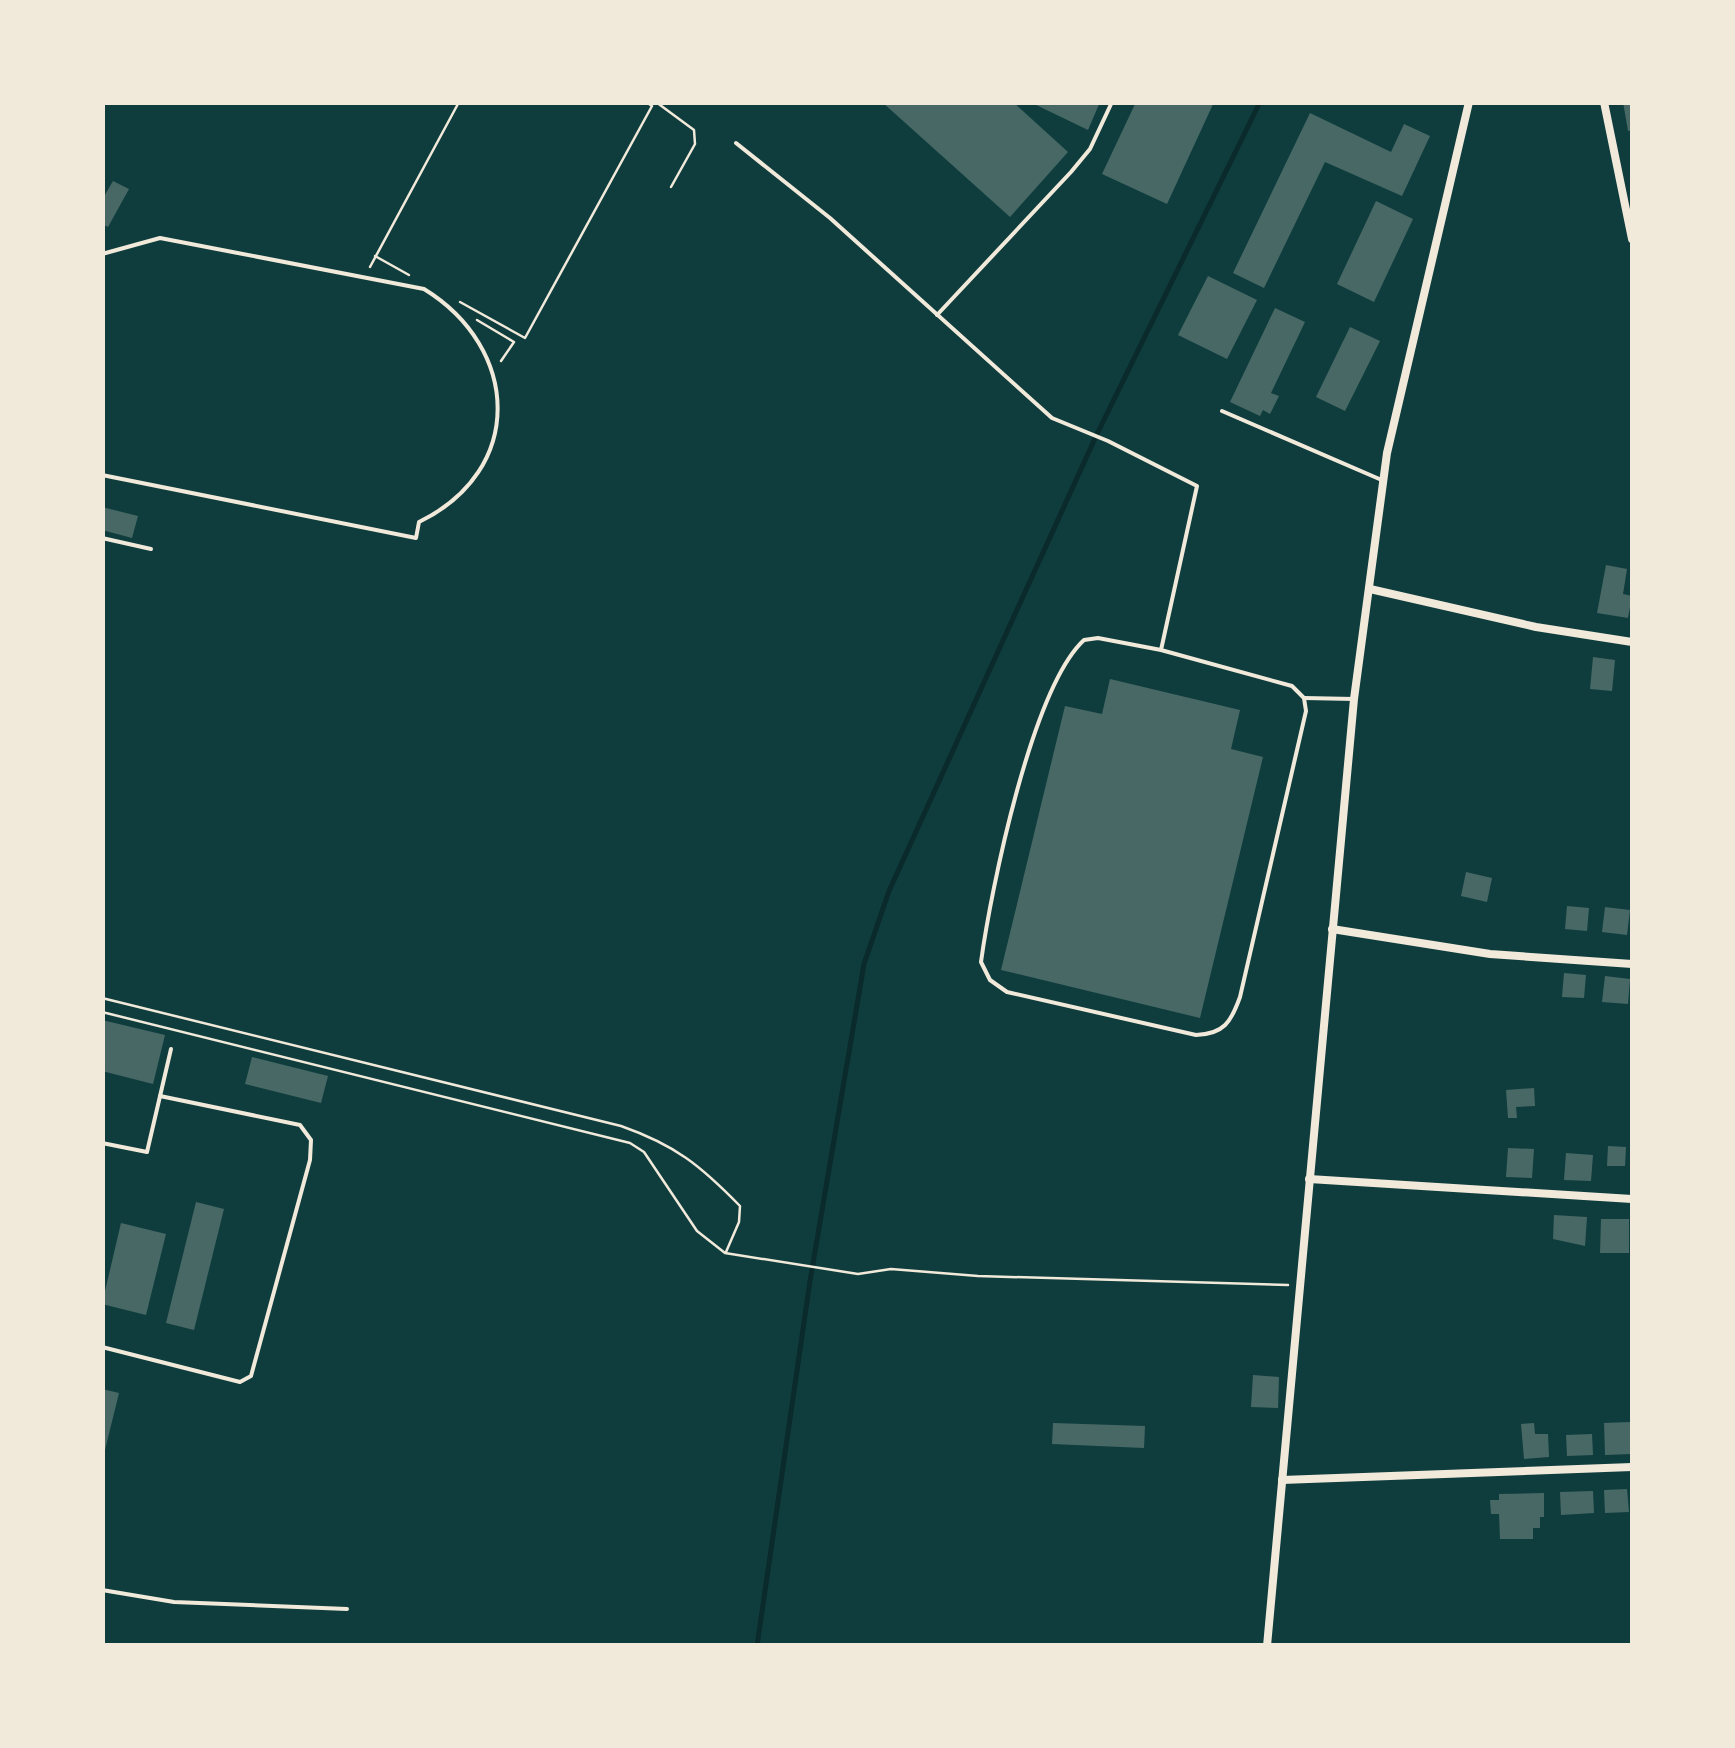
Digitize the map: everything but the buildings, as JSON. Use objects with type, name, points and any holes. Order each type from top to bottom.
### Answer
[{"type":"street","points":[[1267,1646],[1354,699],[1384,481],[1469,102]]},
{"type":"street","points":[[1604,102],[1632,239]]},
{"type":"street","points":[[1370,589],[1536,627],[1632,642]]},
{"type":"street","points":[[1332,929],[1490,954],[1632,964]]},
{"type":"street","points":[[1310,1179],[1632,1199]]},
{"type":"street","points":[[1282,1480],[1632,1467]]},
{"type":"lane","points":[[937,314],[1090,149],[1112,102]]},
{"type":"lane","points":[[736,143],[830,218],[1052,418],[1108,440],[1196,486],[1161,650]]},
{"type":"lane","points":[[102,254],[160,238],[424,289],[454,307],[479,341],[493,371],[499,408],[485,464],[461,495],[419,522],[416,538],[102,475]]},
{"type":"lane","points":[[1222,412],[1384,481]]},
{"type":"lane","points":[[102,538],[150,549]]},
{"type":"lane","points":[[1304,698],[1304,724],[1240,998],[1231,1020],[1216,1034],[1196,1034],[1007,992],[990,980],[981,962],[984,936],[1028,754],[1074,649],[1084,640],[1098,638],[1161,650],[1270,677],[1292,686],[1304,698],[1354,699]]},
{"type":"lane","points":[[102,1143],[147,1152],[172,1049]]},
{"type":"lane","points":[[102,1346],[240,1382],[250,1376],[310,1160],[310,1140],[300,1125],[160,1096]]},
{"type":"lane","points":[[102,1590],[174,1602],[347,1609]]},
{"type":"path","points":[[408,274],[375,256],[459,102]]},
{"type":"path","points":[[458,302],[525,338],[652,106],[646,102]]},
{"type":"path","points":[[656,102],[694,130],[695,144],[672,187]]},
{"type":"path","points":[[454,307],[514,342],[493,371]]},
{"type":"path","points":[[102,998],[621,1126],[661,1140],[696,1161],[740,1206],[739,1222],[725,1253]]},
{"type":"path","points":[[102,1012],[630,1143],[644,1152],[697,1230],[725,1253],[825,1270],[1293,1285]]},
{"type":"waterway","points":[[757,1646],[810,1281],[864,964],[889,891],[1097,434],[1260,102]]}]
